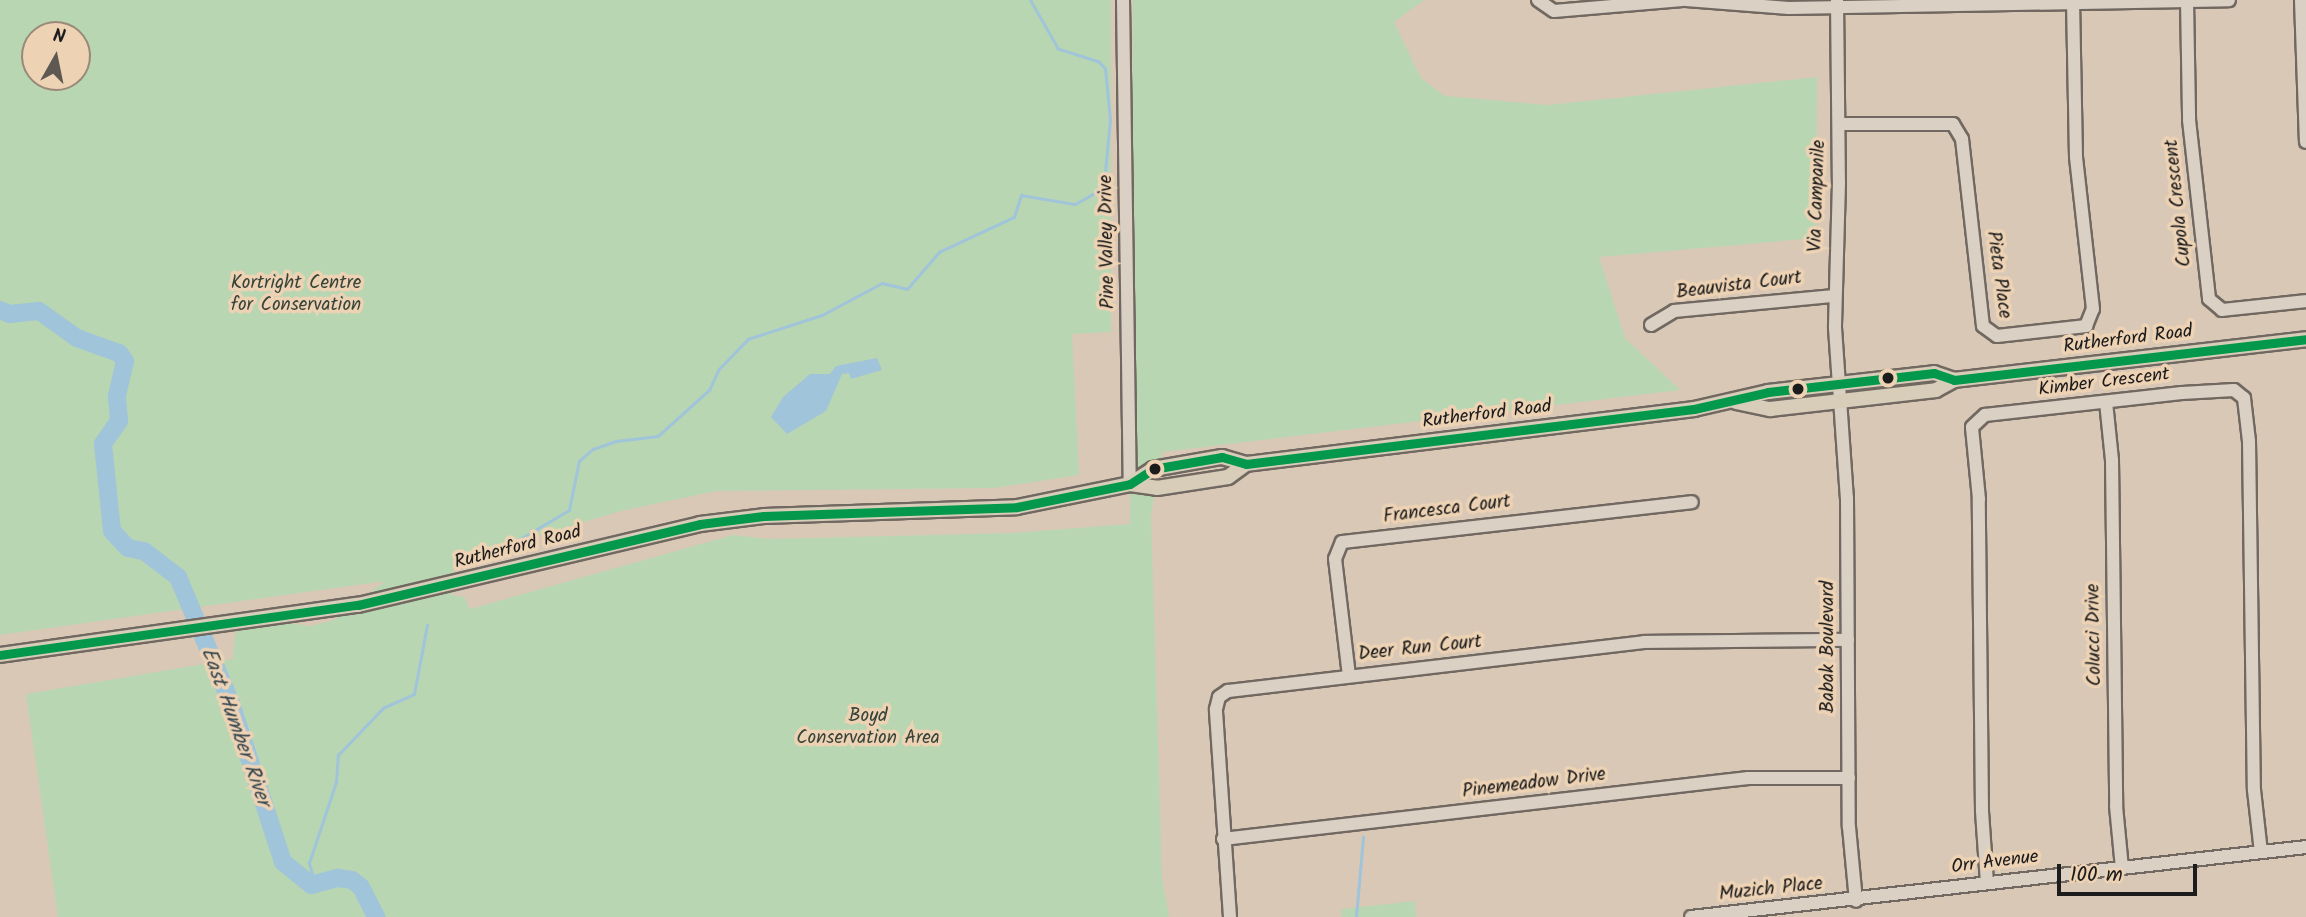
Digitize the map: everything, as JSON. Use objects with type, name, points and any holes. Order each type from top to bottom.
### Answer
[{"type":"main road","name":"Rutherford Road","points":[[1129,484],[1153,469],[1222,457],[1246,464],[1731,401],[1837,393],[1934,373],[1954,380],[2306,340]]},
{"type":"main road","name":"Rutherford Road","points":[[0,655],[254,617],[358,605],[700,524],[764,516],[1017,507],[1129,484],[1157,488],[1228,477],[1246,464]]},
{"type":"street","name":"Pine Valley Drive","points":[[1123,0],[1129,484]]},
{"type":"street","points":[[1538,0],[1544,8],[1564,11],[1684,0],[1776,8],[1837,3],[2229,0]]},
{"type":"street","name":"Cupola Crescent","points":[[2187,0],[2189,120],[2209,299],[2222,310],[2306,301]]},
{"type":"street","points":[[2301,0],[2306,142]]},
{"type":"street","name":"Pieta Place","points":[[1839,124],[1953,124],[1962,139],[1983,326],[1997,336],[2086,326],[2093,309],[2076,157],[2073,1]]},
{"type":"street","name":"Via Campanile","points":[[1837,3],[1839,124],[1834,296],[1837,393]]},
{"type":"street","name":"Beauvista Court","points":[[1651,325],[1674,311],[1834,296]]},
{"type":"street","name":"Kimber Crescent","points":[[1987,883],[1982,811],[1979,499],[1972,427],[1985,415],[2225,389],[2241,392],[2249,441],[2254,790],[2261,852]]},
{"type":"street","name":"Babak Boulevard","points":[[1837,393],[1847,498],[1849,778],[1856,901]]},
{"type":"street","name":"Colucci Drive","points":[[2106,402],[2112,460],[2116,806],[2122,868]]},
{"type":"street","name":"Francesca Court","points":[[1349,676],[1335,559],[1342,542],[1692,502]]},
{"type":"street","name":"Deer Run Court","points":[[1230,917],[1216,709],[1221,694],[1349,676],[1644,642],[1848,640]]},
{"type":"street","name":"Pinemeadow Drive","points":[[1223,839],[1748,778],[1849,778]]},
{"type":"street","name":"Orr Avenue","points":[[1856,901],[1987,883],[2306,847]]},
{"type":"street","name":"Muzich Place","points":[[1691,917],[1856,901]]},
{"type":"green space","points":[[0,0],[1111,0],[1111,332],[1072,334],[1079,475],[994,488],[716,491],[621,511],[454,561],[452,595],[464,597],[470,609],[733,535],[769,539],[1014,533],[1130,524],[1133,0],[1424,0],[1394,22],[1421,78],[1445,96],[1548,105],[1817,77],[1816,238],[1599,257],[1625,338],[1680,390],[1162,452],[1151,515],[1162,877],[1169,917],[58,917],[26,694],[233,659],[235,634],[251,618],[310,626],[334,620],[385,581],[0,635]]},
{"type":"green space","points":[[1415,901],[1416,917],[1342,917],[1341,909]]},
{"type":"water","points":[[877,358],[882,370],[851,379],[849,373],[842,374],[826,411],[787,434],[771,417],[783,397],[810,374],[830,374],[836,366]]},
{"type":"waterway","points":[[520,539],[569,510],[579,461],[593,449],[616,441],[658,436],[709,390],[719,369],[748,339],[822,315],[882,283],[907,289],[939,252],[1014,217],[1021,195],[1075,204],[1098,191],[1104,183],[1110,120],[1105,69],[1099,62],[1058,49],[1030,0]]},
{"type":"waterway","name":"East Humber River","points":[[0,310],[10,314],[39,311],[77,338],[119,353],[125,361],[117,397],[119,421],[103,444],[112,531],[128,548],[144,551],[178,577],[231,703],[283,862],[311,885],[338,878],[352,880],[361,887],[376,917]]},
{"type":"waterway","points":[[315,883],[309,863],[336,782],[338,755],[383,708],[414,694],[427,625]]},
{"type":"waterway","points":[[1356,917],[1363,837]]},
{"type":"transit line","points":[[0,655],[358,605],[700,524],[764,516],[1017,507],[1130,484],[1153,469],[1222,457],[1246,464],[1694,409],[1768,392],[1934,373],[1954,380],[2306,339]]},
{"type":"park label","name":"Kortright Centre for Conservation","points":[[296,295]]},
{"type":"park label","name":"Boyd Conservation Area","points":[[868,728]]}]
